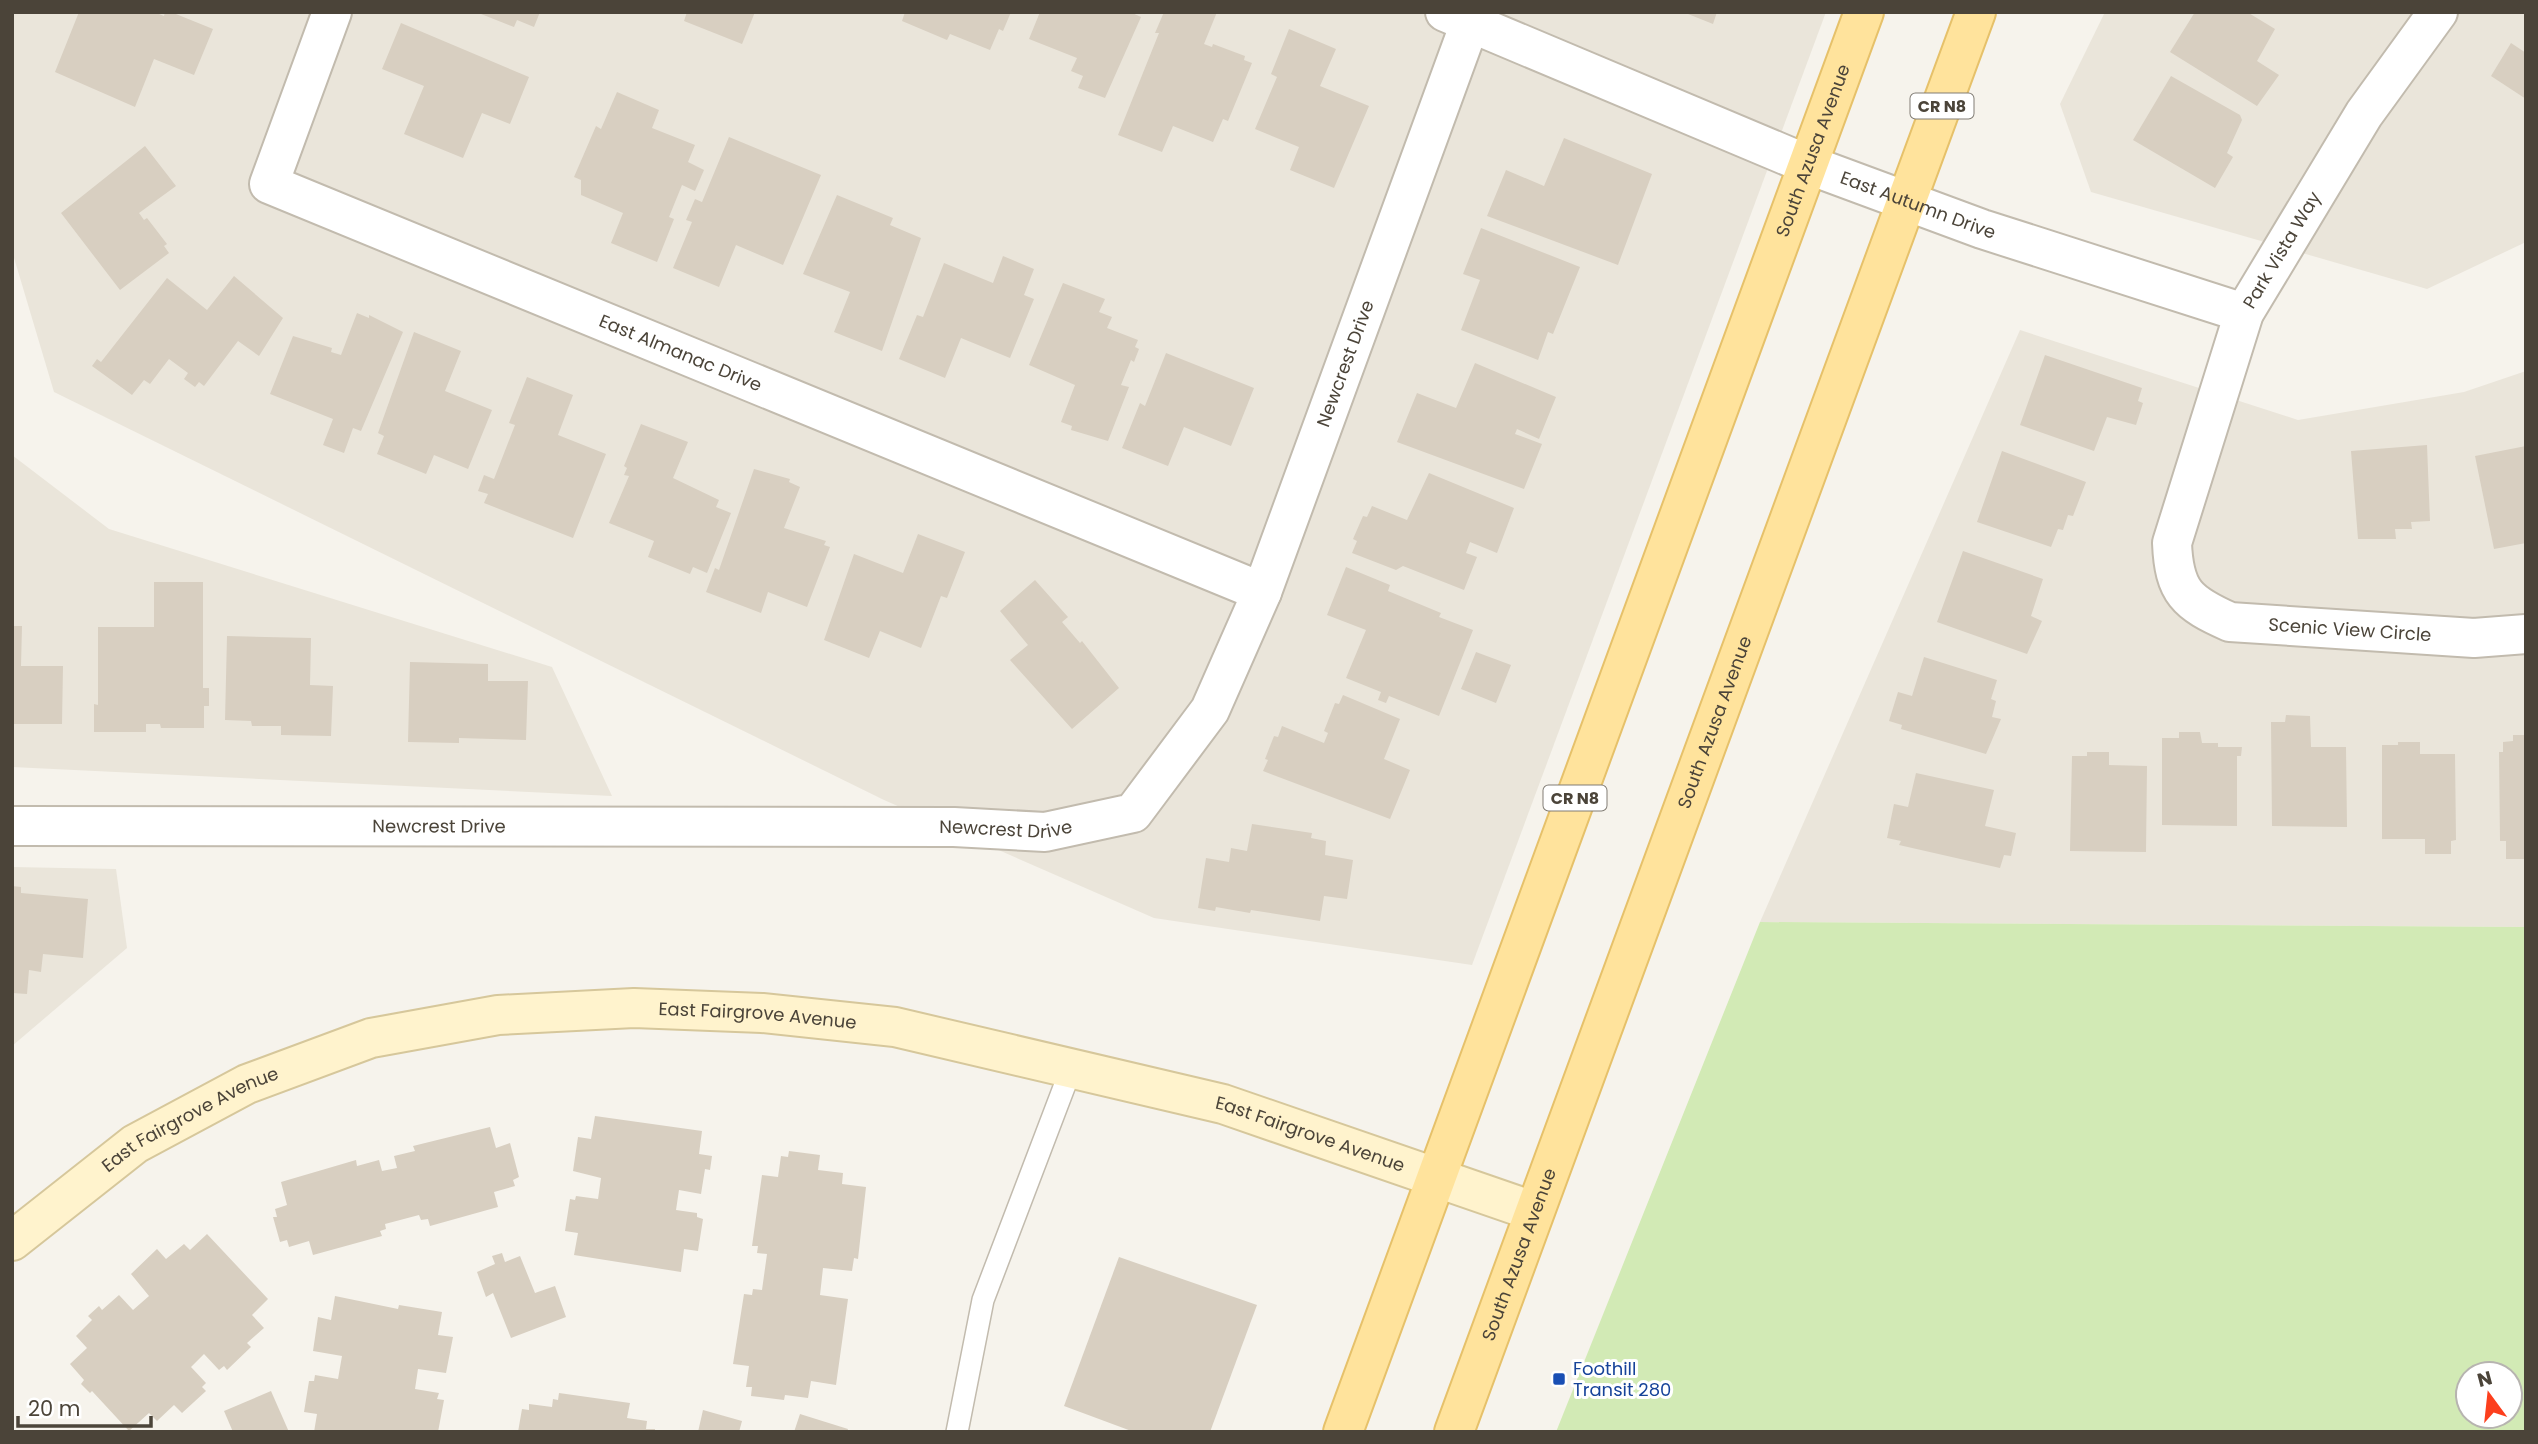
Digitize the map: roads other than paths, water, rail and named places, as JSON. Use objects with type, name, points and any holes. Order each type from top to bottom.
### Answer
[{"type":"main road","name":"South Azusa Avenue","points":[[1343,1432],[1864,12]]},
{"type":"main road","name":"South Azusa Avenue","points":[[1454,1432],[1533,1211],[1976,12]]},
{"type":"street","name":"East Almanac Drive","points":[[331,12],[268,184],[1262,592]]},
{"type":"street","name":"Park Vista Way","points":[[2183,594],[2173,569],[2172,543],[2244,313],[2364,114],[2438,12]]},
{"type":"street","name":"Newcrest Drive","points":[[12,826],[954,827],[1045,832],[1133,813],[1210,710],[1262,592],[1457,18]]},
{"type":"street","name":"East Autumn Drive","points":[[1457,18],[1809,165],[1982,229],[2244,313]]},
{"type":"street","name":"Scenic View Circle","points":[[2183,594],[2204,610],[2230,622],[2474,638],[2526,634]]},
{"type":"street","name":"East Fairgrove Avenue","points":[[12,1241],[135,1144],[247,1084],[370,1038],[498,1015],[634,1008],[762,1013],[895,1027],[1223,1104],[1533,1211]]},
{"type":"lane","points":[[957,1432],[983,1300],[1071,1069]]},
{"type":"place","name":"Foothill Transit 280","points":[[1559,1379]]}]
